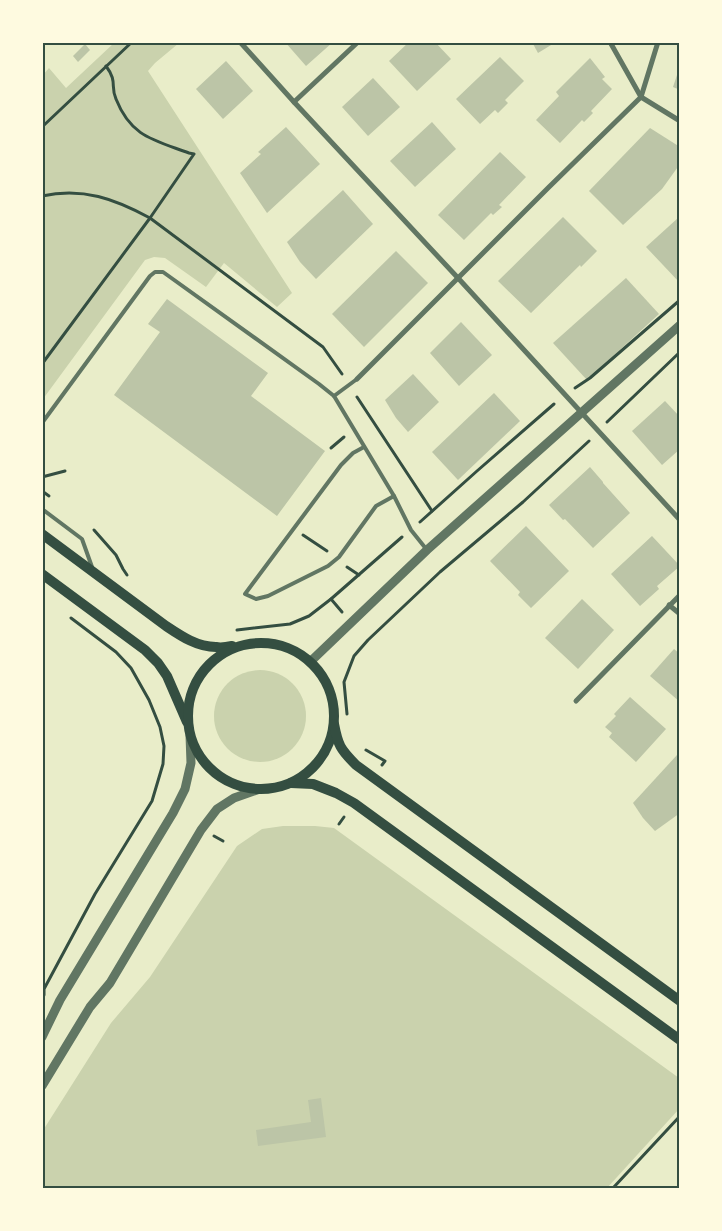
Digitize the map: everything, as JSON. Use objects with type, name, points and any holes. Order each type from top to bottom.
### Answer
[{"type":"main road","points":[[42,534],[184,638],[201,645],[216,648],[260,642],[279,645],[297,652],[310,662],[322,676],[333,706],[338,742],[345,754],[356,765],[680,1001]]},
{"type":"main road","points":[[42,574],[145,650],[158,663],[167,676],[188,724]]},
{"type":"main road","points":[[240,646],[222,654],[206,667],[194,684],[188,704],[190,735],[197,753],[208,768],[222,779],[239,787],[258,790],[291,783],[313,784],[336,792],[354,803],[680,1040]]},
{"type":"main road","points":[[291,783],[312,768],[327,746],[334,721]]},
{"type":"street","points":[[240,42],[680,520]]},
{"type":"street","points":[[294,102],[358,42]]},
{"type":"street","points":[[610,42],[641,97],[680,121]]},
{"type":"street","points":[[357,379],[641,97],[658,42]]},
{"type":"street","points":[[310,662],[427,550],[680,326]]},
{"type":"street","points":[[576,701],[680,595]]},
{"type":"street","points":[[669,605],[680,614]]},
{"type":"street","points":[[42,1037],[60,1000],[173,813],[185,789],[191,763],[190,735]]},
{"type":"street","points":[[42,1086],[90,1007],[110,983],[201,830],[217,809],[234,798],[258,790]]},
{"type":"lane","points":[[42,423],[150,276],[155,272],[163,272],[334,396],[394,496],[412,530],[427,550]]},
{"type":"lane","points":[[334,396],[357,379]]},
{"type":"lane","points":[[364,447],[353,453],[340,465],[245,594],[256,598],[268,596],[328,566],[339,557],[376,506],[394,496]]},
{"type":"lane","points":[[42,510],[82,539],[94,572]]},
{"type":"path","points":[[42,127],[132,42]]},
{"type":"path","points":[[42,364],[150,218],[194,154],[142,135],[132,126],[123,115],[115,97],[114,78],[106,66]]},
{"type":"path","points":[[42,196],[70,193],[89,194],[129,206],[150,218],[323,347],[344,376]]},
{"type":"path","points":[[590,378],[680,300]]},
{"type":"path","points":[[620,411],[680,352]]},
{"type":"path","points":[[357,397],[432,511]]},
{"type":"path","points":[[230,630],[290,624],[309,616],[412,530],[546,411]]},
{"type":"path","points":[[350,721],[347,714],[344,682],[354,656],[368,640],[440,572],[587,445]]},
{"type":"path","points":[[42,477],[65,471]]},
{"type":"path","points":[[42,491],[50,498]]},
{"type":"path","points":[[87,526],[105,541],[130,579]]},
{"type":"path","points":[[301,534],[329,553]]},
{"type":"path","points":[[344,565],[359,575]]},
{"type":"path","points":[[43,999],[44,989],[95,894],[152,801],[163,764],[164,746],[160,727],[149,700],[131,668],[116,652],[64,613]]},
{"type":"path","points":[[365,749],[384,761]]},
{"type":"path","points":[[613,1188],[680,1116]]},
{"type":"green space","points":[[114,43],[179,43],[148,71],[292,293],[277,307],[224,263],[206,287],[165,258],[154,257],[145,260],[43,399],[43,75],[49,68],[66,88]]},
{"type":"green space","points":[[260,670],[278,674],[293,683],[302,698],[306,716],[302,734],[293,749],[278,758],[260,762],[242,758],[227,749],[218,734],[214,716],[218,698],[227,683],[242,674]]},
{"type":"green space","points":[[283,826],[334,828],[679,1078],[679,1109],[607,1188],[43,1188],[42,1132],[111,1023],[150,977],[237,846],[262,829]]},
{"type":"building","points":[[285,42],[333,42],[306,66]]},
{"type":"building","points":[[409,42],[435,42],[451,59],[417,91],[389,61]]},
{"type":"building","points":[[532,42],[556,42],[538,53]]},
{"type":"building","points":[[85,44],[90,50],[78,62],[73,56]]},
{"type":"building","points":[[500,57],[524,81],[505,100],[508,103],[498,113],[495,110],[480,124],[456,99]]},
{"type":"building","points":[[590,58],[605,77],[602,79],[612,89],[591,111],[593,113],[584,122],[582,120],[560,143],[536,120],[559,96],[556,92]]},
{"type":"building","points":[[226,61],[253,91],[223,119],[196,89]]},
{"type":"building","points":[[680,69],[680,90],[673,87]]},
{"type":"building","points":[[373,78],[400,107],[368,136],[342,107]]},
{"type":"building","points":[[432,122],[456,149],[415,187],[390,161]]},
{"type":"building","points":[[286,127],[320,164],[267,213],[240,173],[261,154],[258,152]]},
{"type":"building","points":[[650,128],[680,147],[680,164],[662,189],[623,225],[589,191]]},
{"type":"building","points":[[500,152],[526,177],[499,205],[502,207],[493,215],[491,213],[464,240],[438,215]]},
{"type":"building","points":[[343,190],[373,224],[316,279],[300,262],[287,242]]},
{"type":"building","points":[[563,217],[597,251],[531,313],[498,281]]},
{"type":"building","points":[[678,218],[680,220],[680,283],[646,247]]},
{"type":"building","points":[[396,251],[428,283],[364,347],[332,314]]},
{"type":"building","points":[[626,278],[659,314],[587,380],[553,343]]},
{"type":"building","points":[[167,299],[268,373],[251,396],[325,451],[277,516],[114,395],[160,332],[148,324]]},
{"type":"building","points":[[461,322],[492,355],[459,386],[430,353]]},
{"type":"building","points":[[413,374],[439,402],[408,432],[396,418],[385,400]]},
{"type":"building","points":[[494,393],[520,421],[458,480],[432,452]]},
{"type":"building","points":[[665,401],[680,417],[680,449],[662,465],[632,431]]},
{"type":"building","points":[[590,467],[630,513],[593,548],[549,505]]},
{"type":"building","points":[[526,526],[569,571],[531,608],[518,595],[520,592],[490,561]]},
{"type":"building","points":[[652,536],[680,566],[657,586],[659,589],[640,606],[611,574]]},
{"type":"building","points":[[582,599],[614,630],[578,669],[545,638]]},
{"type":"building","points":[[674,649],[680,654],[680,702],[650,676]]},
{"type":"building","points":[[630,697],[666,729],[636,762],[609,737],[612,733],[605,727]]},
{"type":"building","points":[[677,755],[680,757],[680,813],[655,831],[633,803]]},
{"type":"building","points":[[321,1098],[326,1137],[258,1146],[256,1130],[311,1122],[308,1100]]}]
